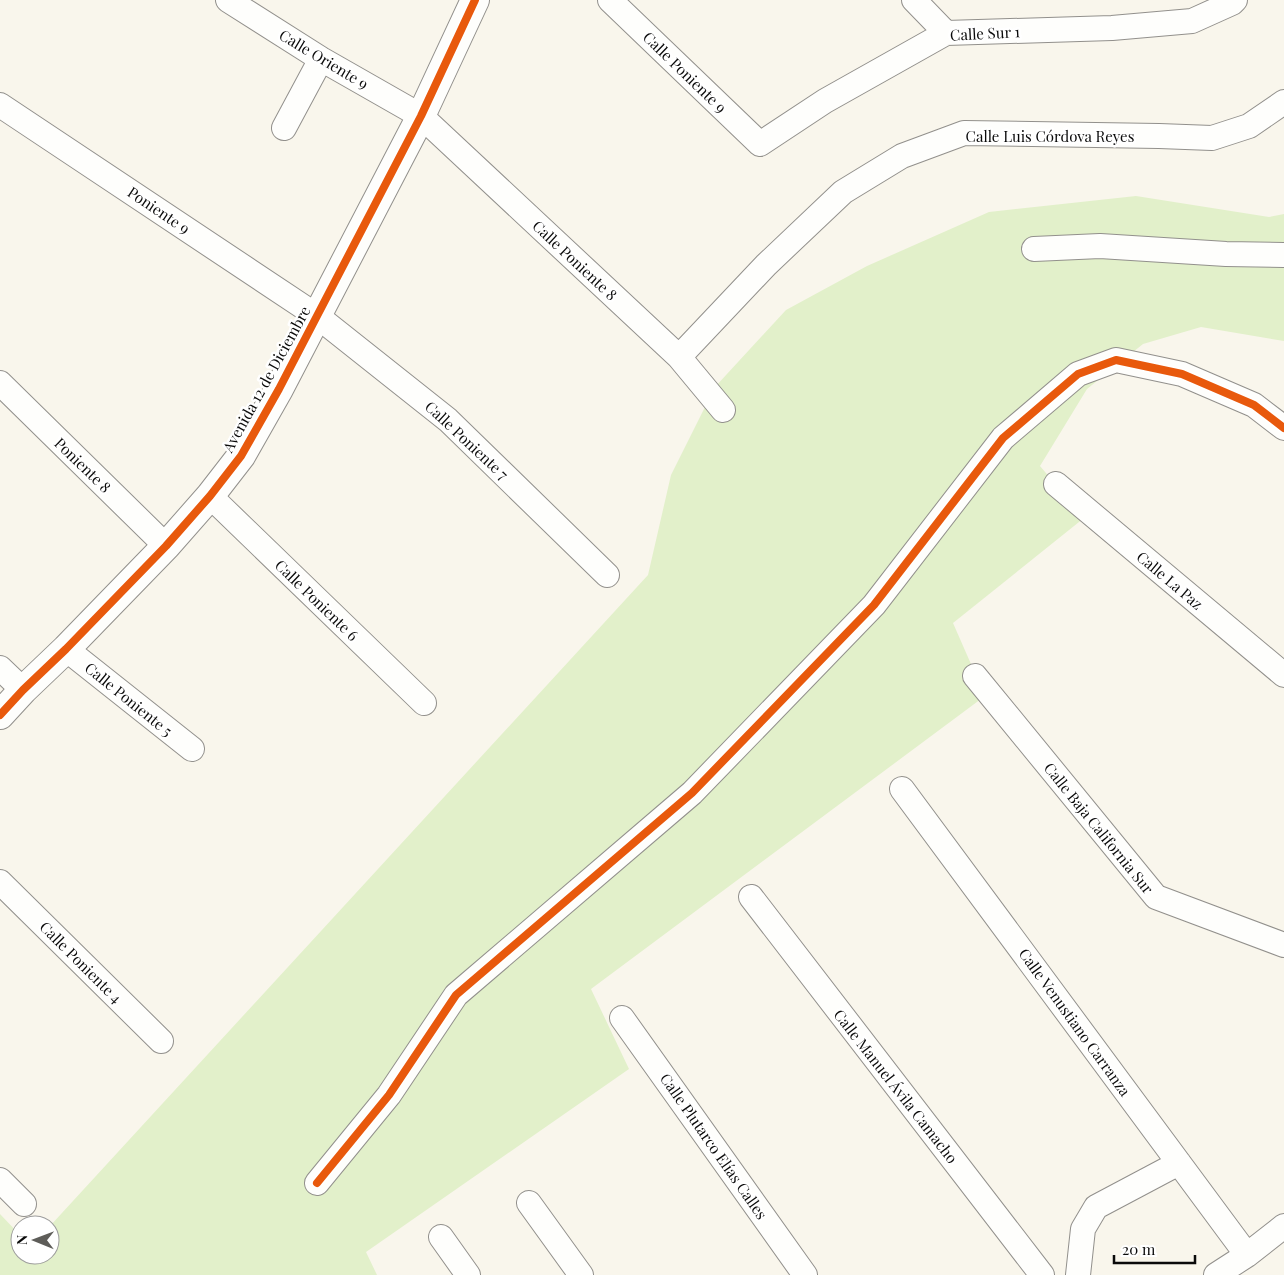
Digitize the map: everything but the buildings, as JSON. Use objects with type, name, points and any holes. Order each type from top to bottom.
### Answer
[{"type":"street","name":"Calle Oriente 9","points":[[228,0],[321,59],[421,116]]},
{"type":"street","name":"Avenida 12 de Diciembre","points":[[0,715],[166,546],[210,496],[241,456],[279,389],[421,116],[474,0]]},
{"type":"street","name":"Calle Poniente 9","points":[[610,0],[760,144]]},
{"type":"street","points":[[914,0],[946,33]]},
{"type":"street","name":"Calle Sur 1","points":[[760,144],[824,101],[946,33],[1112,28],[1192,21],[1232,1]]},
{"type":"street","points":[[284,128],[321,59]]},
{"type":"street","name":"Calle Luis Córdova Reyes","points":[[679,357],[766,265],[843,192],[902,156],[964,133],[1212,138],[1249,126],[1284,102]]},
{"type":"street","name":"Poniente 9","points":[[0,105],[317,316]]},
{"type":"street","name":"Calle Poniente 8","points":[[421,116],[679,357],[723,410]]},
{"type":"street","points":[[1034,249],[1100,246],[1284,256]]},
{"type":"street","name":"Calle Poniente 7","points":[[317,316],[448,420],[607,575]]},
{"type":"street","points":[[317,1183],[389,1095],[456,995],[692,793],[874,605],[1003,438],[1078,374],[1116,360],[1182,374],[1254,405],[1284,428]]},
{"type":"street","name":"Poniente 8","points":[[0,383],[166,546]]},
{"type":"street","name":"Calle La Paz","points":[[1056,484],[1284,675]]},
{"type":"street","name":"Calle Poniente 6","points":[[210,496],[424,703]]},
{"type":"street","name":"Calle Poniente 5","points":[[66,649],[192,749]]},
{"type":"street","points":[[0,668],[23,690]]},
{"type":"street","name":"Calle Baja California Sur","points":[[975,676],[1156,897],[1284,946]]},
{"type":"street","name":"Calle Venustiano Carranza","points":[[902,789],[1247,1255]]},
{"type":"street","name":"Calle Poniente 4","points":[[0,882],[161,1041]]},
{"type":"street","name":"Calle Manuel Ávila Camacho","points":[[751,897],[1042,1275]]},
{"type":"street","name":"Calle Plutarco Elías Calles","points":[[622,1018],[805,1275]]},
{"type":"street","points":[[1078,1275],[1083,1229],[1096,1207],[1179,1163]]},
{"type":"street","points":[[0,1180],[24,1204]]},
{"type":"street","points":[[529,1203],[581,1275]]},
{"type":"street","points":[[1216,1275],[1247,1255],[1284,1226]]},
{"type":"street","points":[[441,1238],[468,1275]]},
{"type":"green space","points":[[1136,196],[1269,217],[1284,214],[1284,341],[1201,327],[1143,344],[1087,389],[1040,466],[1084,518],[953,623],[985,696],[591,989],[629,1069],[366,1252],[377,1275],[0,1275],[0,1214],[10,1224],[10,1265],[60,1265],[60,1215],[648,575],[671,475],[715,387],[786,310],[867,266],[989,212]]},
{"type":"cycle path","points":[[0,715],[166,546],[210,496],[241,456],[279,389],[421,116],[475,0]]},
{"type":"cycle path","points":[[317,1183],[389,1095],[456,995],[692,793],[874,605],[1003,438],[1078,374],[1116,360],[1182,374],[1254,405],[1284,428]]}]
